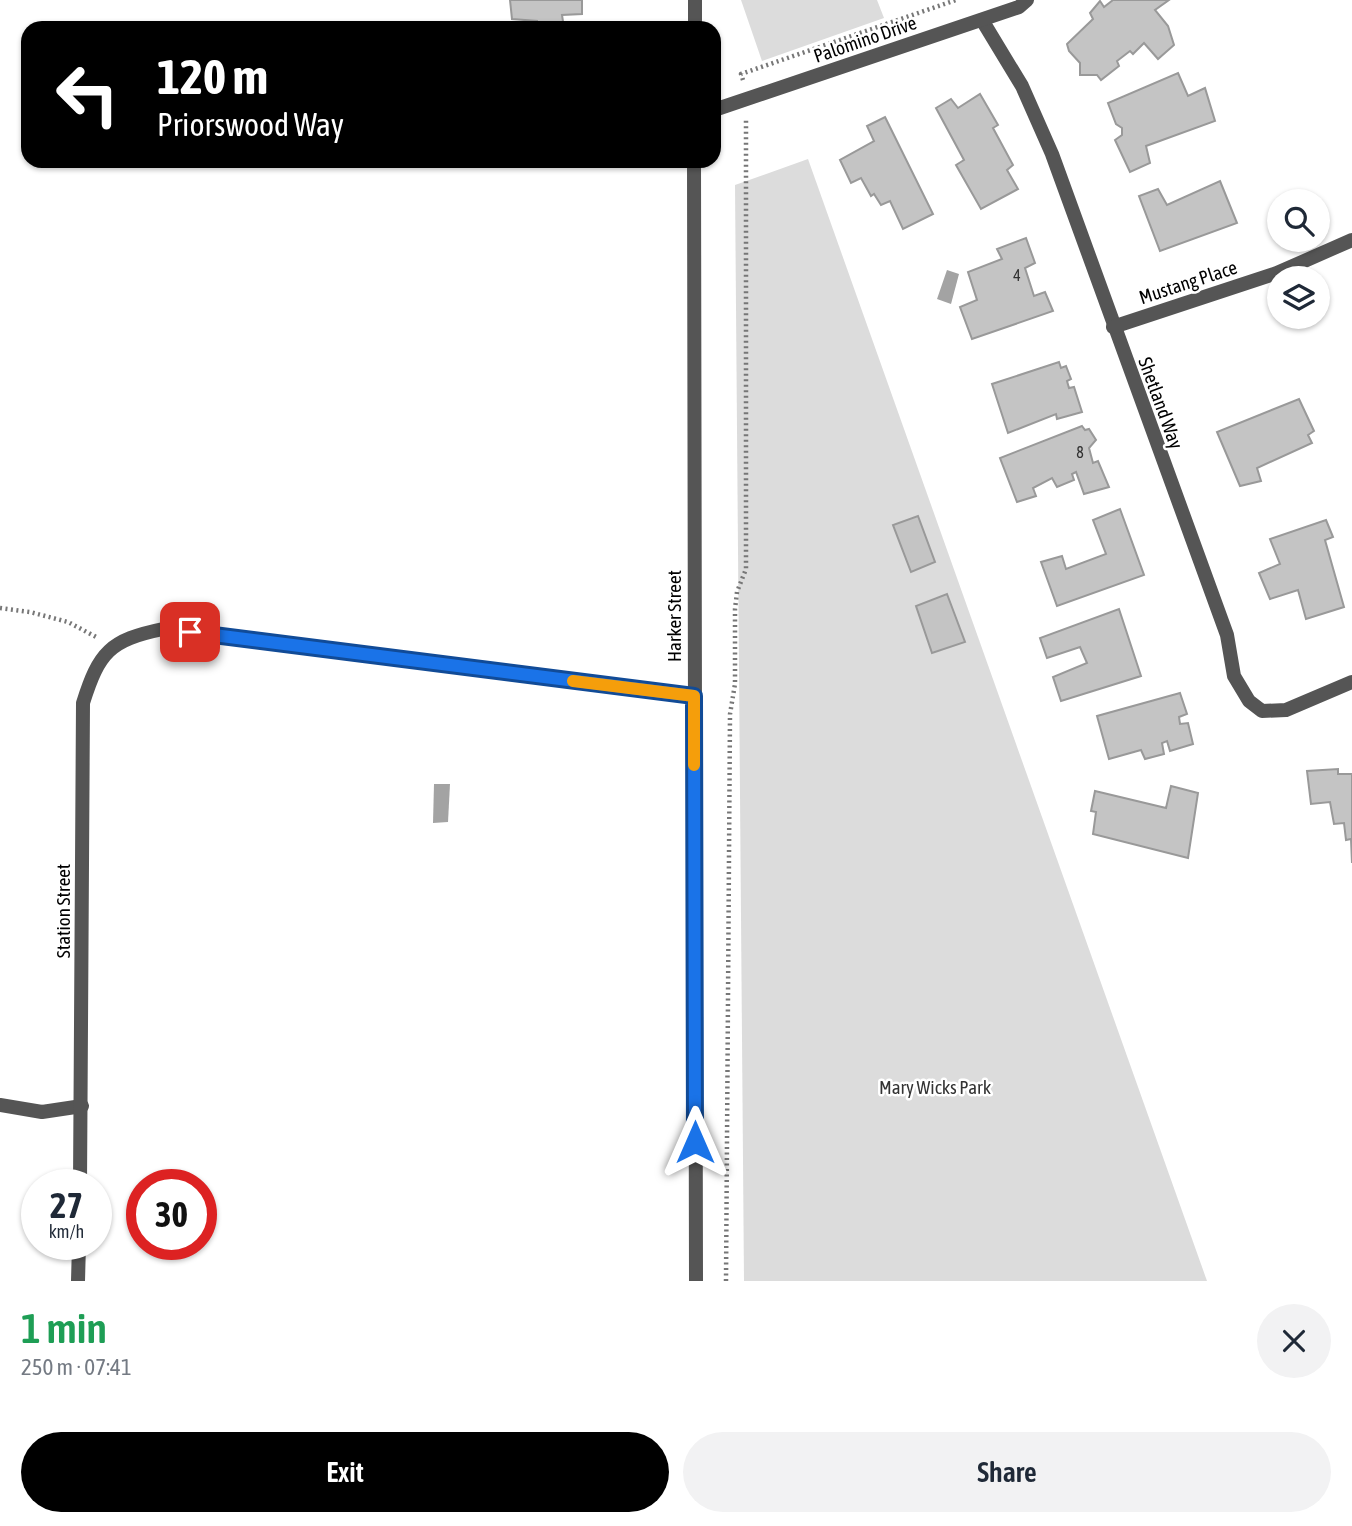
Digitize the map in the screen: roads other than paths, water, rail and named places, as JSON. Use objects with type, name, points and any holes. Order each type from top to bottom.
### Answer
[{"type":"street","points":[[695,0],[695,21]]},
{"type":"street","name":"Palomino Drive","points":[[721,108],[1019,7],[1027,0]]},
{"type":"street","name":"Shetland Way","points":[[982,20],[1022,86],[1052,154],[1227,635],[1234,676],[1249,701],[1262,711],[1286,710],[1352,682]]},
{"type":"street","name":"Harker Street","points":[[694,168],[696,1281]]},
{"type":"street","name":"Mustang Place","points":[[1113,327],[1277,272],[1352,240]]},
{"type":"street","name":"Station Street","points":[[80,1169],[83,703],[92,673],[112,645],[140,634],[163,629],[694,696]]},
{"type":"street","points":[[0,1105],[42,1111],[82,1106]]},
{"type":"street","points":[[78,1281],[79,1260]]},
{"type":"park label","name":"Mary Wicks Park","points":[[935,1087]]}]
